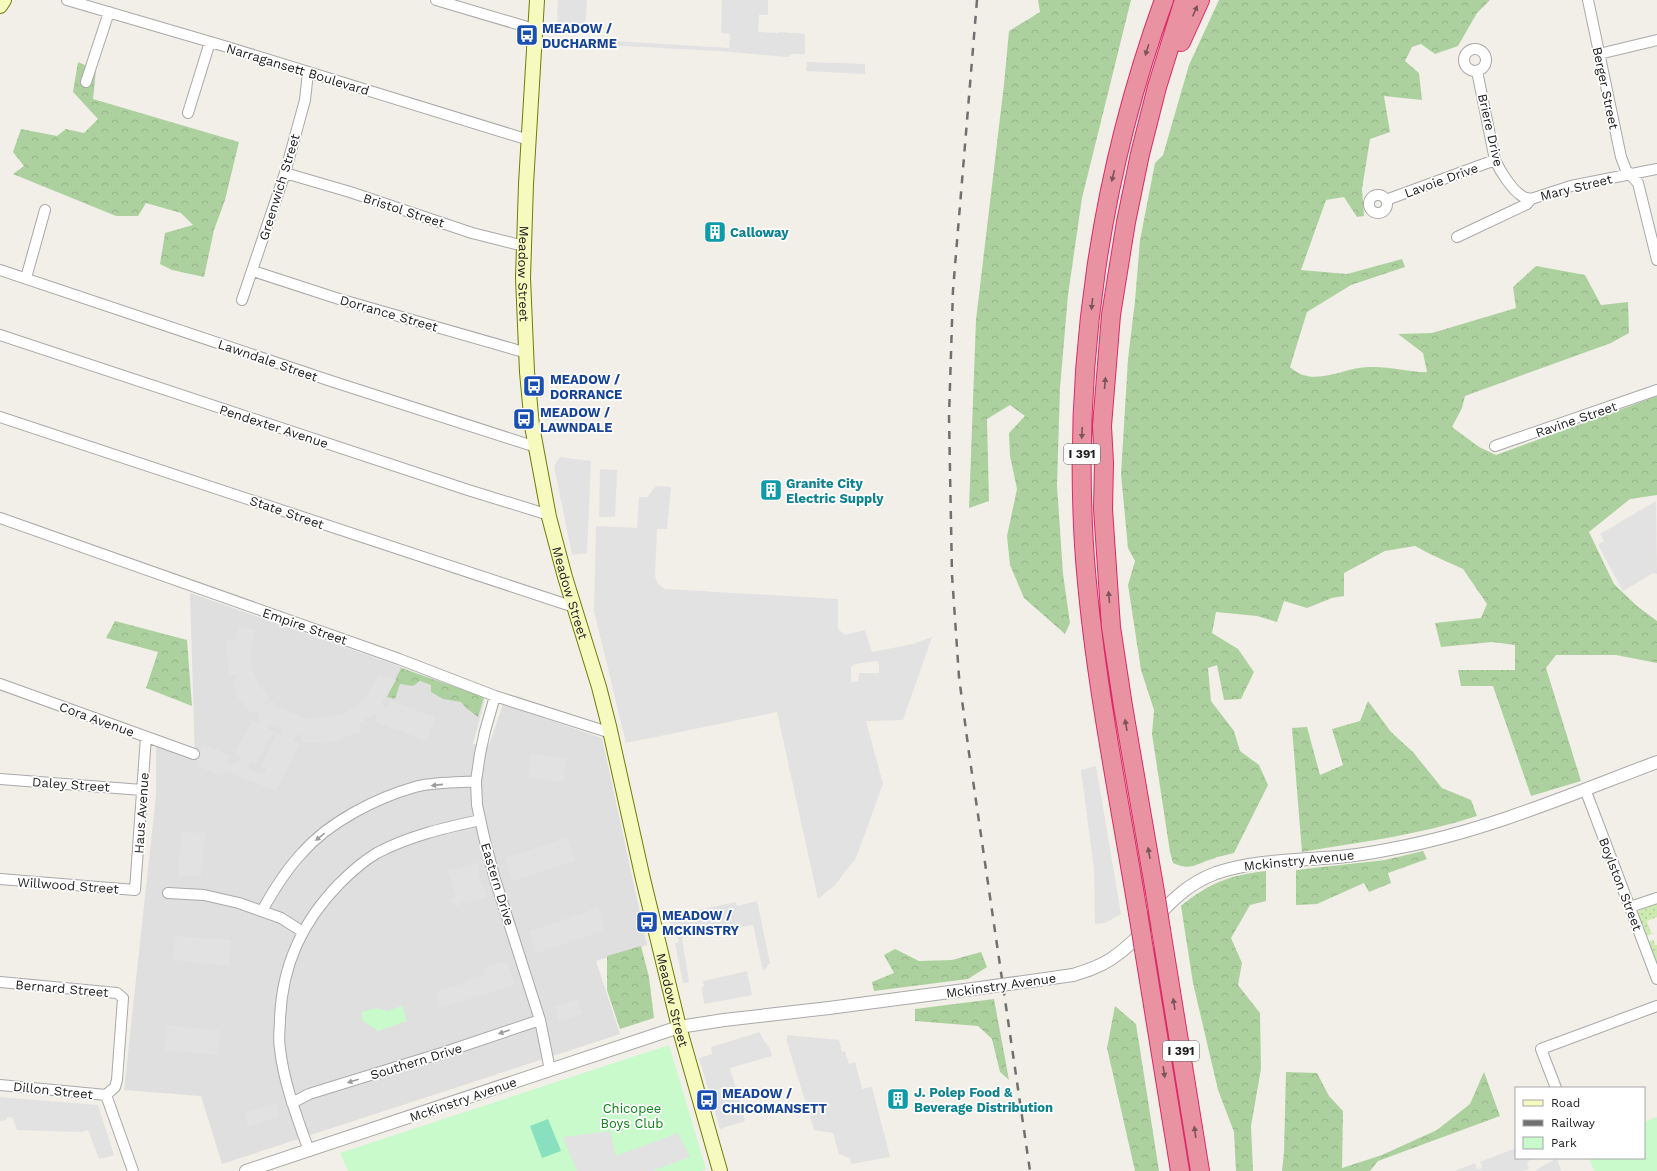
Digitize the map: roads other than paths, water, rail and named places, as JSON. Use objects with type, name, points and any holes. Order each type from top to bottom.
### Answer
[{"type":"highway","points":[[1153,30],[1160,0]]},
{"type":"highway","name":"I 391","points":[[1164,0],[1153,30],[1127,120],[1111,187],[1094,289],[1084,387],[1081,474],[1084,545],[1092,630],[1180,1171]]},
{"type":"highway","name":"I 391","points":[[1184,0],[1151,111],[1140,154],[1126,222],[1111,315],[1102,426],[1104,463],[1103,509],[1111,627],[1200,1171]]},
{"type":"highway","points":[[1151,111],[1200,0]]},
{"type":"main road","points":[[0,6],[4,0]]},
{"type":"main road","name":"Meadow Street","points":[[536,0],[526,184],[523,278],[532,426],[549,515],[611,733],[643,879],[679,1027],[720,1171]]},
{"type":"street","name":"Narragansett Boulevard","points":[[66,0],[210,42],[529,140]]},
{"type":"street","points":[[436,0],[534,29]]},
{"type":"street","name":"Berger Street","points":[[1588,0],[1621,157],[1626,170],[1638,183],[1641,190],[1657,260]]},
{"type":"street","points":[[86,82],[109,12]]},
{"type":"street","points":[[1599,54],[1657,40]]},
{"type":"street","points":[[188,113],[210,42]]},
{"type":"street","name":"Briere Drive","points":[[1478,71],[1495,160],[1501,173],[1522,197],[1531,199]]},
{"type":"street","name":"Greenwich Street","points":[[242,300],[285,173],[305,100],[308,72]]},
{"type":"street","name":"Lavoie Drive","points":[[1386,200],[1495,160]]},
{"type":"street","name":"Mary Street","points":[[1457,237],[1527,204],[1531,199],[1572,186],[1657,169]]},
{"type":"street","name":"Bristol Street","points":[[285,173],[350,192],[472,233],[524,246]]},
{"type":"street","points":[[26,278],[45,210]]},
{"type":"street","name":"Lawndale Street","points":[[0,270],[331,381],[536,447]]},
{"type":"street","name":"Dorrance Street","points":[[252,271],[380,311],[527,353]]},
{"type":"street","name":"Pendexter Avenue","points":[[0,335],[468,490],[549,515]]},
{"type":"street","name":"Ravine Street","points":[[1495,446],[1657,390]]},
{"type":"street","name":"State Street","points":[[0,417],[574,607]]},
{"type":"street","name":"Empire Street","points":[[0,518],[400,659],[495,696],[611,733]]},
{"type":"street","name":"Cora Avenue","points":[[0,684],[194,754]]},
{"type":"street","name":"Eastern Drive","points":[[495,696],[485,731],[476,781],[480,820],[499,893],[540,1020],[550,1070]]},
{"type":"street","name":"Haus Avenue","points":[[136,890],[146,737]]},
{"type":"street","name":"Mckinstry Avenue","points":[[679,1027],[1073,975],[1092,969],[1111,959],[1130,944],[1175,898],[1203,879],[1219,872],[1255,863],[1341,857],[1416,844],[1484,825],[1657,762]]},
{"type":"street","name":"Daley Street","points":[[0,779],[142,790]]},
{"type":"street","points":[[262,911],[285,874],[302,852],[342,820],[366,807],[416,787],[476,781]]},
{"type":"street","name":"Boylston Street","points":[[1585,789],[1657,979]]},
{"type":"street","points":[[309,1151],[292,1103],[284,1075],[279,1047],[281,1002],[284,983],[290,960],[303,932],[320,906],[335,888],[347,876],[375,854],[395,844],[433,831],[480,820]]},
{"type":"street","name":"Willwood Street","points":[[0,879],[136,890]]},
{"type":"street","points":[[168,893],[204,895],[239,902],[281,918],[303,932]]},
{"type":"street","points":[[1630,908],[1657,898]]},
{"type":"street","name":"Bernard Street","points":[[0,982],[117,993],[123,998],[117,1080],[115,1087],[106,1094]]},
{"type":"street","points":[[1556,1087],[1541,1049],[1657,1006]]},
{"type":"street","name":"Southern Drive","points":[[292,1103],[309,1094],[445,1052],[540,1020]]},
{"type":"street","name":"McKinstry Avenue","points":[[246,1171],[679,1027]]},
{"type":"street","name":"Dillon Street","points":[[0,1084],[106,1094]]},
{"type":"street","points":[[106,1094],[132,1171]]},
{"type":"railway","points":[[977,0],[953,290],[949,417],[952,575],[959,677],[1030,1171]]},
{"type":"place","name":"MEADOW / DUCHARME","points":[[527,35]]},
{"type":"place","name":"Calloway","points":[[715,232]]},
{"type":"place","name":"MEADOW / DORRANCE","points":[[534,386]]},
{"type":"place","name":"MEADOW / LAWNDALE","points":[[524,419]]},
{"type":"place","name":"Granite City Electric Supply","points":[[771,490]]},
{"type":"place","name":"MEADOW / MCKINSTRY","points":[[647,922]]},
{"type":"place","name":"J. Polep Food & Beverage Distribution","points":[[898,1099]]},
{"type":"place","name":"MEADOW / CHICOMANSETT","points":[[707,1100]]},
{"type":"park label","name":"Chicopee Boys Club","points":[[632,1116]]}]
